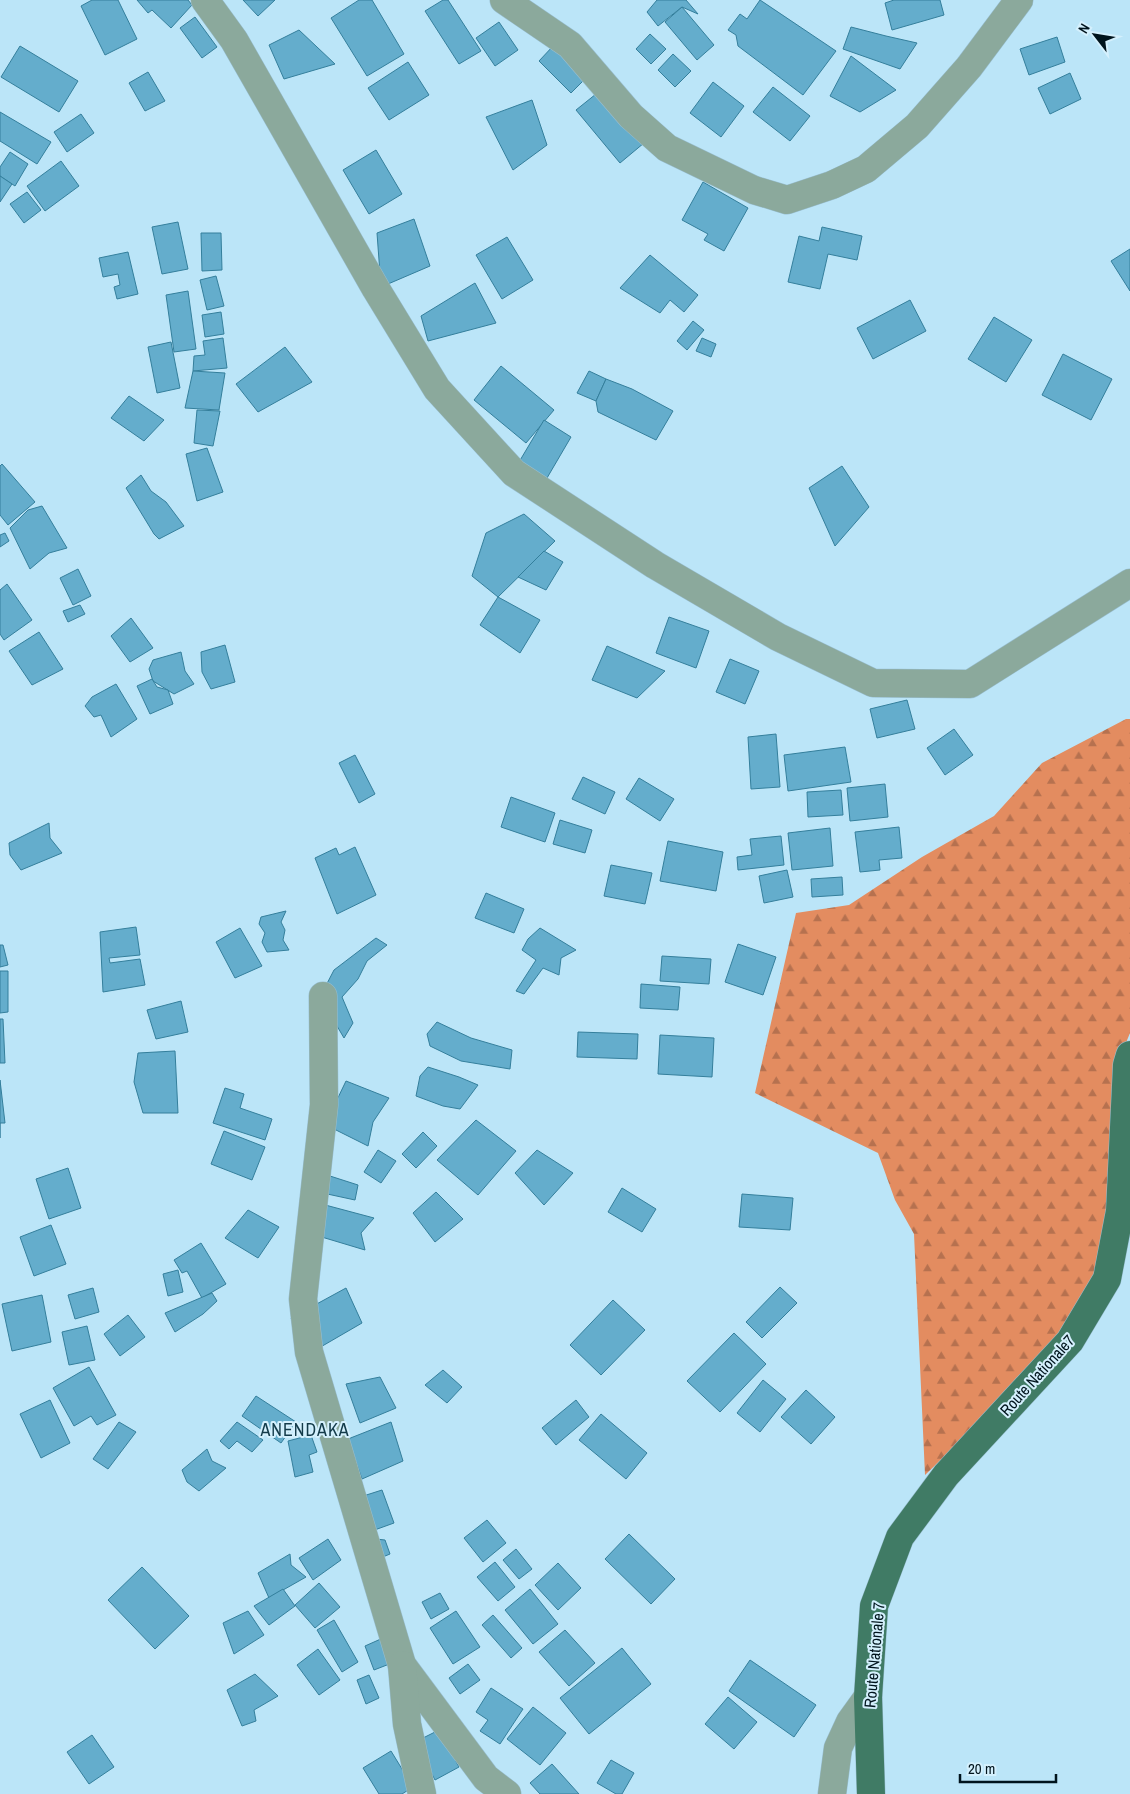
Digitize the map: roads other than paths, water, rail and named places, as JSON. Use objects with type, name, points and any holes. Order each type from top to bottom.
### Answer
[{"type":"main road","name":"Route Nationale7","points":[[946,1475],[1070,1341],[1106,1279],[1120,1211],[1127,1065],[1130,1055]]},
{"type":"main road","name":"Route Nationale 7","points":[[871,1794],[868,1697],[874,1606],[900,1537],[946,1475]]},
{"type":"street","points":[[205,0],[234,40],[376,289],[437,389],[514,473],[655,565],[778,637],[873,684],[970,684],[1130,583]]},
{"type":"street","points":[[504,0],[570,45],[630,116],[667,148],[754,190],[787,200],[832,186],[866,169],[917,126],[969,67],[1019,0]]},
{"type":"street","points":[[323,996],[324,1104],[303,1299],[309,1352],[402,1665],[407,1724],[422,1794]]},
{"type":"street","points":[[402,1665],[486,1778],[507,1794]]},
{"type":"street","points":[[832,1794],[838,1748],[850,1722],[868,1697]]},
{"type":"district","name":"ANENDAKA","points":[[305,1430]]}]
